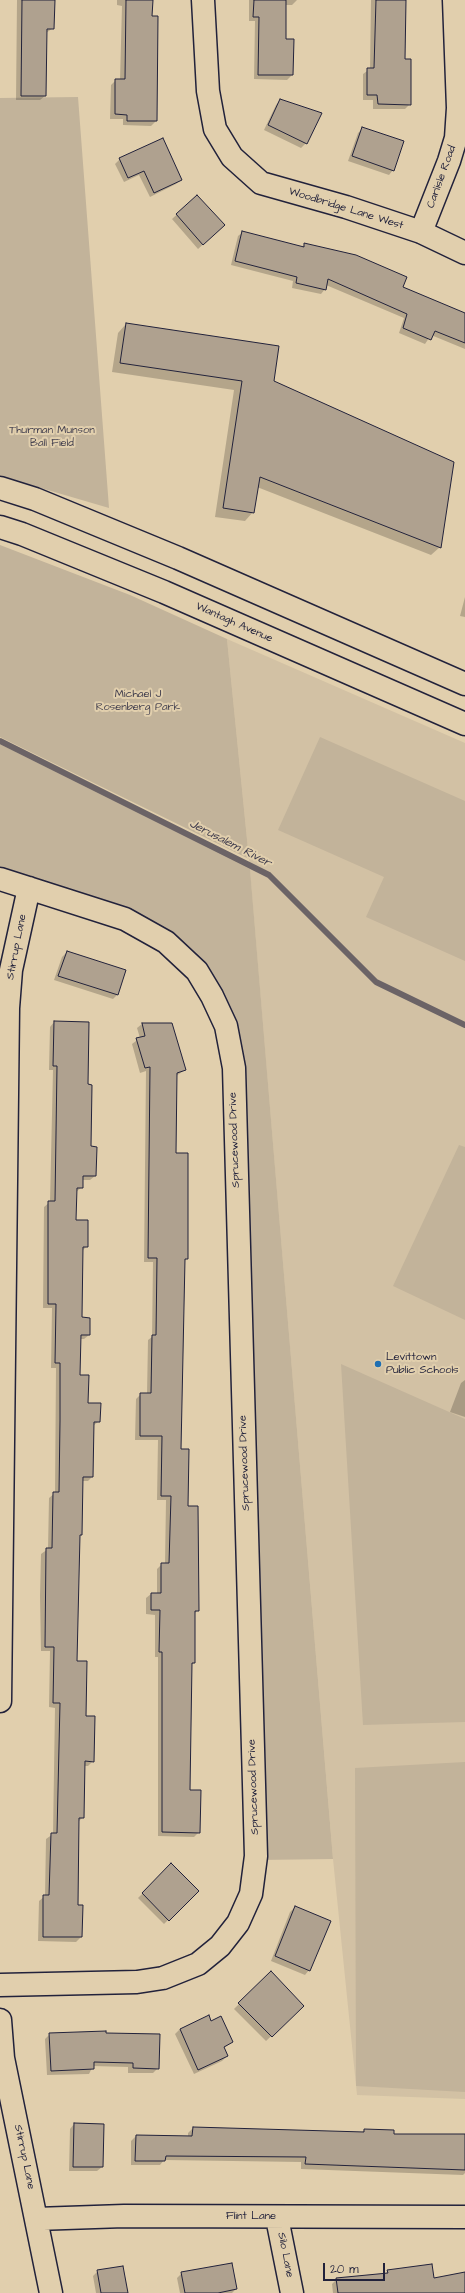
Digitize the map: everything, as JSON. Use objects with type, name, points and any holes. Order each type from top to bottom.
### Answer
[{"type":"street","name":"Woodbridge Lane West","points":[[203,0],[208,91],[215,129],[232,157],[261,183],[346,207],[421,232],[465,253]]},
{"type":"street","name":"Carlisle Road","points":[[421,232],[449,161],[456,138],[458,108],[454,0]]},
{"type":"street","points":[[0,488],[34,499],[172,556],[465,684]]},
{"type":"street","name":"Wantagh Avenue","points":[[0,526],[164,592],[465,724]]},
{"type":"street","name":"Sprucewood Drive","points":[[0,879],[125,919],[166,942],[197,972],[212,996],[226,1026],[234,1068],[256,1856],[251,1894],[238,1923],[220,1946],[198,1964],[163,1978],[136,1982],[0,1985]]},
{"type":"street","name":"Stirrup Lane","points":[[0,1701],[8,1008],[12,970],[29,888]]},
{"type":"street","name":"Stirrup Lane","points":[[0,2020],[4,2058],[51,2293]]},
{"type":"street","name":"Flint Lane","points":[[36,2219],[124,2216],[277,2218],[465,2217]]},
{"type":"street","name":"Silo Lane","points":[[277,2218],[292,2293]]},
{"type":"shaded area","name":"Levittown Public Schools","points":[[227,639],[465,743],[465,2099],[357,2095],[333,1859],[249,859]]},
{"type":"green space","name":"Thurman Munson Ball Field","points":[[78,97],[109,508],[0,476],[0,98]]},
{"type":"green space","name":"Michael J Rosenberg Park","points":[[0,545],[130,595],[227,639],[249,859],[0,737]]},
{"type":"green space","points":[[320,737],[465,801],[465,961],[366,917],[384,877],[278,830]]},
{"type":"green space","points":[[0,744],[250,869],[333,1859],[259,1860],[236,1065],[191,961],[0,869]]},
{"type":"green space","points":[[459,1145],[465,1147],[465,1320],[393,1286]]},
{"type":"green space","points":[[341,1364],[465,1419],[465,1722],[363,1725]]},
{"type":"green space","points":[[465,1762],[465,2092],[356,2086],[355,1768]]},
{"type":"building","points":[[22,0],[55,0],[54,29],[47,29],[46,96],[21,96]]},
{"type":"building","points":[[126,0],[153,0],[152,16],[158,16],[157,121],[127,121],[127,115],[115,114],[115,79],[125,79]]},
{"type":"building","points":[[254,0],[286,0],[286,39],[294,39],[293,75],[258,75],[259,17],[253,17]]},
{"type":"building","points":[[376,0],[406,0],[405,59],[411,59],[411,105],[378,104],[377,95],[367,95],[367,68],[374,68]]},
{"type":"building","points":[[280,99],[322,113],[307,144],[268,125]]},
{"type":"building","points":[[362,127],[404,141],[394,171],[352,156]]},
{"type":"building","points":[[163,138],[182,180],[154,193],[144,171],[128,178],[119,158]]},
{"type":"building","points":[[197,195],[225,225],[203,245],[176,214]]},
{"type":"building","points":[[242,231],[304,247],[304,243],[356,255],[407,277],[403,287],[465,313],[465,343],[435,331],[431,340],[403,328],[407,314],[328,279],[326,290],[296,283],[297,277],[235,261]]},
{"type":"building","points":[[126,323],[279,346],[274,381],[454,462],[441,548],[260,477],[254,513],[223,508],[242,381],[120,363]]},
{"type":"building","points":[[67,951],[126,970],[118,995],[58,976]]},
{"type":"building","points":[[54,1021],[89,1022],[88,1084],[92,1085],[91,1146],[97,1147],[96,1176],[83,1176],[83,1188],[77,1188],[76,1220],[88,1220],[88,1247],[83,1247],[82,1317],[90,1318],[90,1335],[81,1335],[80,1375],[89,1375],[88,1403],[101,1403],[100,1422],[94,1422],[93,1477],[83,1477],[82,1535],[80,1535],[77,1661],[87,1661],[86,1716],[95,1716],[94,1762],[85,1761],[84,1818],[79,1818],[78,1905],[83,1905],[82,1937],[43,1937],[43,1895],[49,1895],[51,1833],[57,1833],[60,1703],[53,1703],[54,1647],[45,1647],[46,1548],[52,1548],[53,1492],[59,1492],[60,1363],[55,1363],[56,1304],[48,1304],[48,1201],[55,1201],[57,1066],[53,1066]]},
{"type":"building","points":[[142,1023],[172,1023],[186,1070],[177,1073],[176,1153],[188,1153],[188,1259],[185,1259],[181,1449],[189,1449],[188,1506],[198,1506],[199,1611],[195,1611],[195,1663],[192,1663],[190,1790],[201,1790],[200,1833],[162,1832],[162,1652],[159,1652],[160,1610],[151,1610],[151,1593],[161,1593],[161,1563],[169,1563],[171,1496],[161,1496],[162,1436],[140,1436],[140,1393],[151,1393],[152,1335],[156,1335],[157,1258],[148,1258],[150,1067],[145,1068],[136,1038],[145,1036]]},
{"type":"building","points":[[171,1863],[199,1891],[169,1921],[142,1893]]},
{"type":"building","points":[[295,1906],[331,1921],[310,1971],[275,1956]]},
{"type":"building","points":[[271,1971],[304,2006],[272,2037],[238,2003]]},
{"type":"building","points":[[209,2015],[211,2021],[221,2016],[233,2042],[224,2047],[228,2056],[198,2070],[180,2029]]},
{"type":"building","points":[[106,2031],[106,2033],[160,2034],[159,2069],[133,2068],[133,2063],[94,2062],[94,2069],[51,2071],[49,2033]]},
{"type":"building","points":[[74,2123],[104,2124],[103,2167],[73,2167]]},
{"type":"building","points":[[193,2127],[364,2132],[364,2129],[394,2130],[394,2134],[465,2134],[465,2170],[305,2164],[306,2157],[166,2156],[165,2161],[135,2161],[136,2135],[192,2136]]},
{"type":"building","points":[[232,2263],[237,2289],[218,2293],[185,2293],[181,2272]]},
{"type":"building","points":[[432,2264],[434,2278],[465,2272],[465,2293],[338,2293],[336,2278],[388,2273],[387,2270]]},
{"type":"building","points":[[123,2266],[128,2293],[101,2293],[97,2270]]},
{"type":"waterway","name":"Jerusalem River","points":[[0,741],[269,875],[376,982],[465,1025]]},
{"type":"place","name":"Levittown Public Schools","points":[[378,1364]]}]
